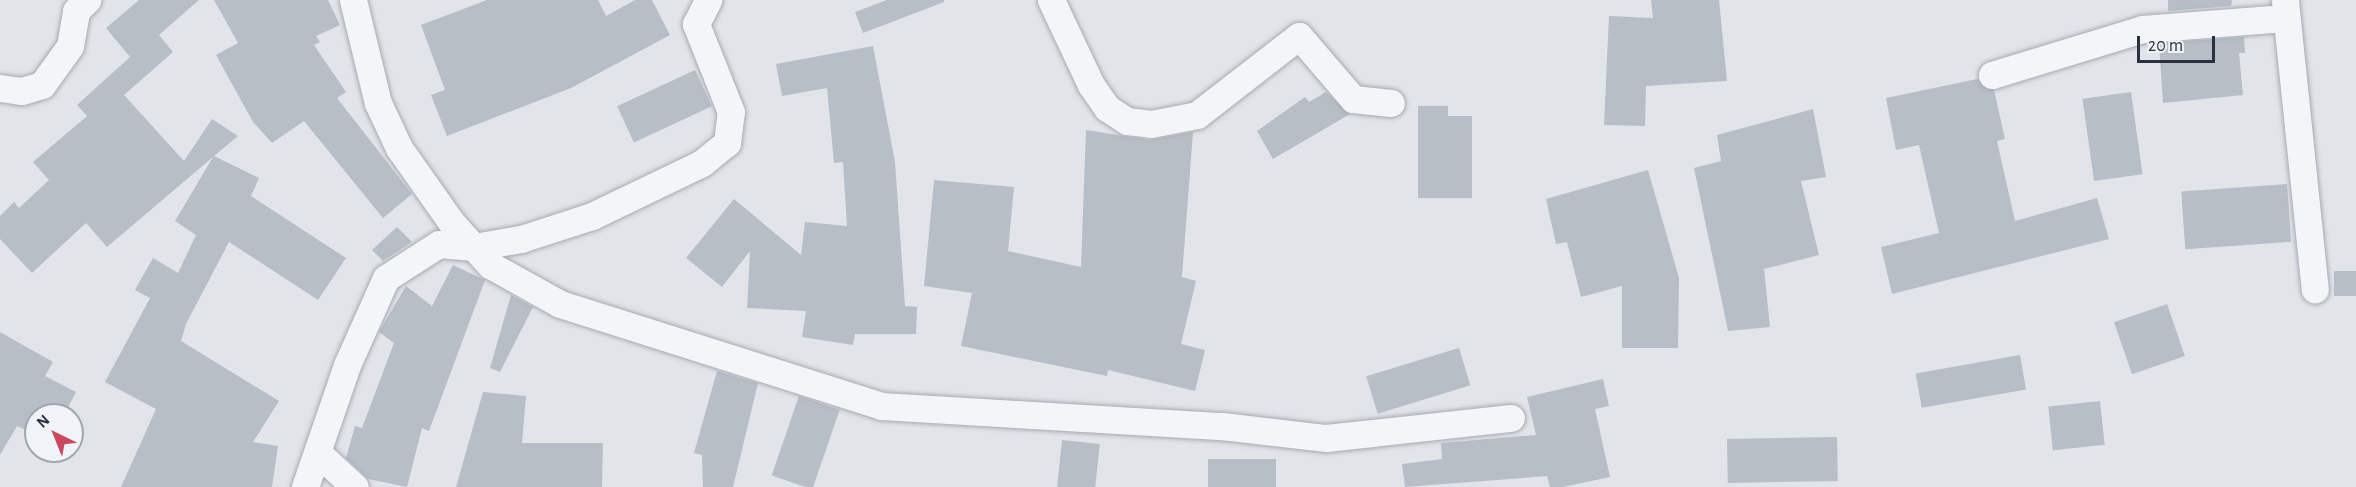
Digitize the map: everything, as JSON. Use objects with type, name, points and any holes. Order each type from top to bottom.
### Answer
[{"type":"street","points":[[0,88],[22,91],[42,85],[70,46],[76,11],[87,0]]},
{"type":"street","points":[[353,0],[378,103],[399,147],[490,265],[560,304],[881,406],[1222,426],[1326,438],[1511,418]]},
{"type":"street","points":[[305,487],[347,364],[386,278],[439,244],[474,247],[521,239],[592,216],[719,152],[732,132],[731,112],[696,24],[708,0]]},
{"type":"street","points":[[1051,0],[1091,85],[1107,108],[1127,121],[1152,124],[1197,115],[1299,36],[1353,99],[1391,103]]},
{"type":"street","points":[[1992,75],[2142,29],[2285,9],[2315,289]]},
{"type":"street","points":[[318,453],[355,487]]},
{"type":"building","points":[[139,0],[199,0],[159,35],[173,52],[124,95],[184,161],[212,119],[238,136],[214,156],[259,178],[251,196],[346,258],[318,300],[229,242],[186,324],[181,341],[279,401],[253,442],[278,446],[272,487],[121,487],[156,409],[105,382],[150,298],[135,290],[153,258],[178,273],[196,235],[175,221],[213,157],[107,247],[86,223],[32,273],[0,239],[0,216],[14,202],[19,208],[49,180],[33,162],[87,116],[77,105],[130,57],[106,28]]},
{"type":"building","points":[[214,0],[328,0],[340,25],[316,36],[320,42],[314,45],[346,92],[337,98],[412,194],[383,218],[304,121],[272,143],[253,122],[216,55],[238,43]]},
{"type":"building","points":[[487,0],[598,0],[606,16],[635,0],[652,0],[670,35],[571,88],[447,136],[431,95],[445,90],[421,25]]},
{"type":"building","points":[[887,0],[944,0],[944,2],[863,33],[855,12]]},
{"type":"building","points":[[1651,0],[1719,0],[1727,81],[1646,86],[1645,126],[1604,125],[1609,16],[1653,18]]},
{"type":"building","points":[[2168,0],[2232,0],[2231,6],[2168,11]]},
{"type":"building","points":[[2244,37],[2245,53],[2239,53],[2243,95],[2163,103],[2159,43]]},
{"type":"building","points":[[873,46],[895,162],[905,306],[917,307],[916,334],[855,334],[853,345],[802,337],[806,311],[747,308],[750,251],[722,287],[686,258],[734,199],[801,255],[805,222],[847,226],[843,162],[834,163],[827,88],[782,96],[776,64]]},
{"type":"building","points":[[695,70],[712,106],[634,143],[617,106]]},
{"type":"building","points":[[1977,79],[1994,90],[2005,139],[1997,141],[2015,221],[2097,198],[2109,239],[1892,294],[1881,247],[1939,233],[1919,145],[1896,150],[1886,98]]},
{"type":"building","points":[[1326,92],[1350,114],[1273,159],[1257,131],[1305,97],[1309,102]]},
{"type":"building","points":[[2131,92],[2143,174],[2094,181],[2082,99]]},
{"type":"building","points":[[1418,106],[1448,106],[1448,116],[1472,116],[1472,198],[1418,198]]},
{"type":"building","points":[[1813,109],[1826,177],[1801,181],[1819,255],[1764,269],[1770,327],[1728,331],[1694,168],[1721,161],[1717,135]]},
{"type":"building","points":[[1086,130],[1149,140],[1193,132],[1182,277],[1196,281],[1181,344],[1205,350],[1195,391],[1108,370],[1107,376],[961,346],[972,293],[924,286],[934,180],[1014,187],[1008,251],[1081,267]]},
{"type":"building","points":[[1648,170],[1679,278],[1678,348],[1622,348],[1622,286],[1581,297],[1567,242],[1556,244],[1546,199]]},
{"type":"building","points":[[2287,184],[2291,242],[2185,249],[2181,191]]},
{"type":"building","points":[[397,227],[412,242],[383,261],[372,250]]},
{"type":"building","points":[[453,265],[485,280],[429,431],[422,428],[407,487],[368,479],[346,458],[355,426],[362,428],[394,343],[379,332],[406,286],[432,306]]},
{"type":"building","points":[[2334,271],[2356,271],[2356,296],[2334,296]]},
{"type":"building","points":[[511,295],[533,307],[500,372],[490,368]]},
{"type":"building","points":[[2167,304],[2185,356],[2132,374],[2114,322]]},
{"type":"building","points":[[0,332],[53,362],[45,376],[76,392],[70,403],[24,403],[24,429],[17,426],[0,455]]},
{"type":"building","points":[[1459,348],[1470,385],[1378,414],[1366,376]]},
{"type":"building","points":[[2020,355],[2026,389],[1922,408],[1916,373]]},
{"type":"building","points":[[717,371],[758,383],[733,487],[703,487],[702,455],[694,453]]},
{"type":"building","points":[[1603,379],[1609,406],[1595,409],[1610,477],[1563,487],[1550,487],[1547,476],[1405,487],[1402,464],[1442,459],[1441,443],[1536,435],[1527,397]]},
{"type":"building","points":[[483,392],[526,396],[522,443],[603,443],[602,487],[456,487]]},
{"type":"building","points":[[799,396],[840,410],[813,487],[805,487],[772,475]]},
{"type":"building","points":[[2100,401],[2105,445],[2053,450],[2048,406]]},
{"type":"building","points":[[1837,437],[1838,481],[1728,483],[1727,439]]},
{"type":"building","points":[[1062,440],[1100,444],[1095,487],[1057,487]]},
{"type":"building","points":[[1208,459],[1276,459],[1276,487],[1208,487]]}]
